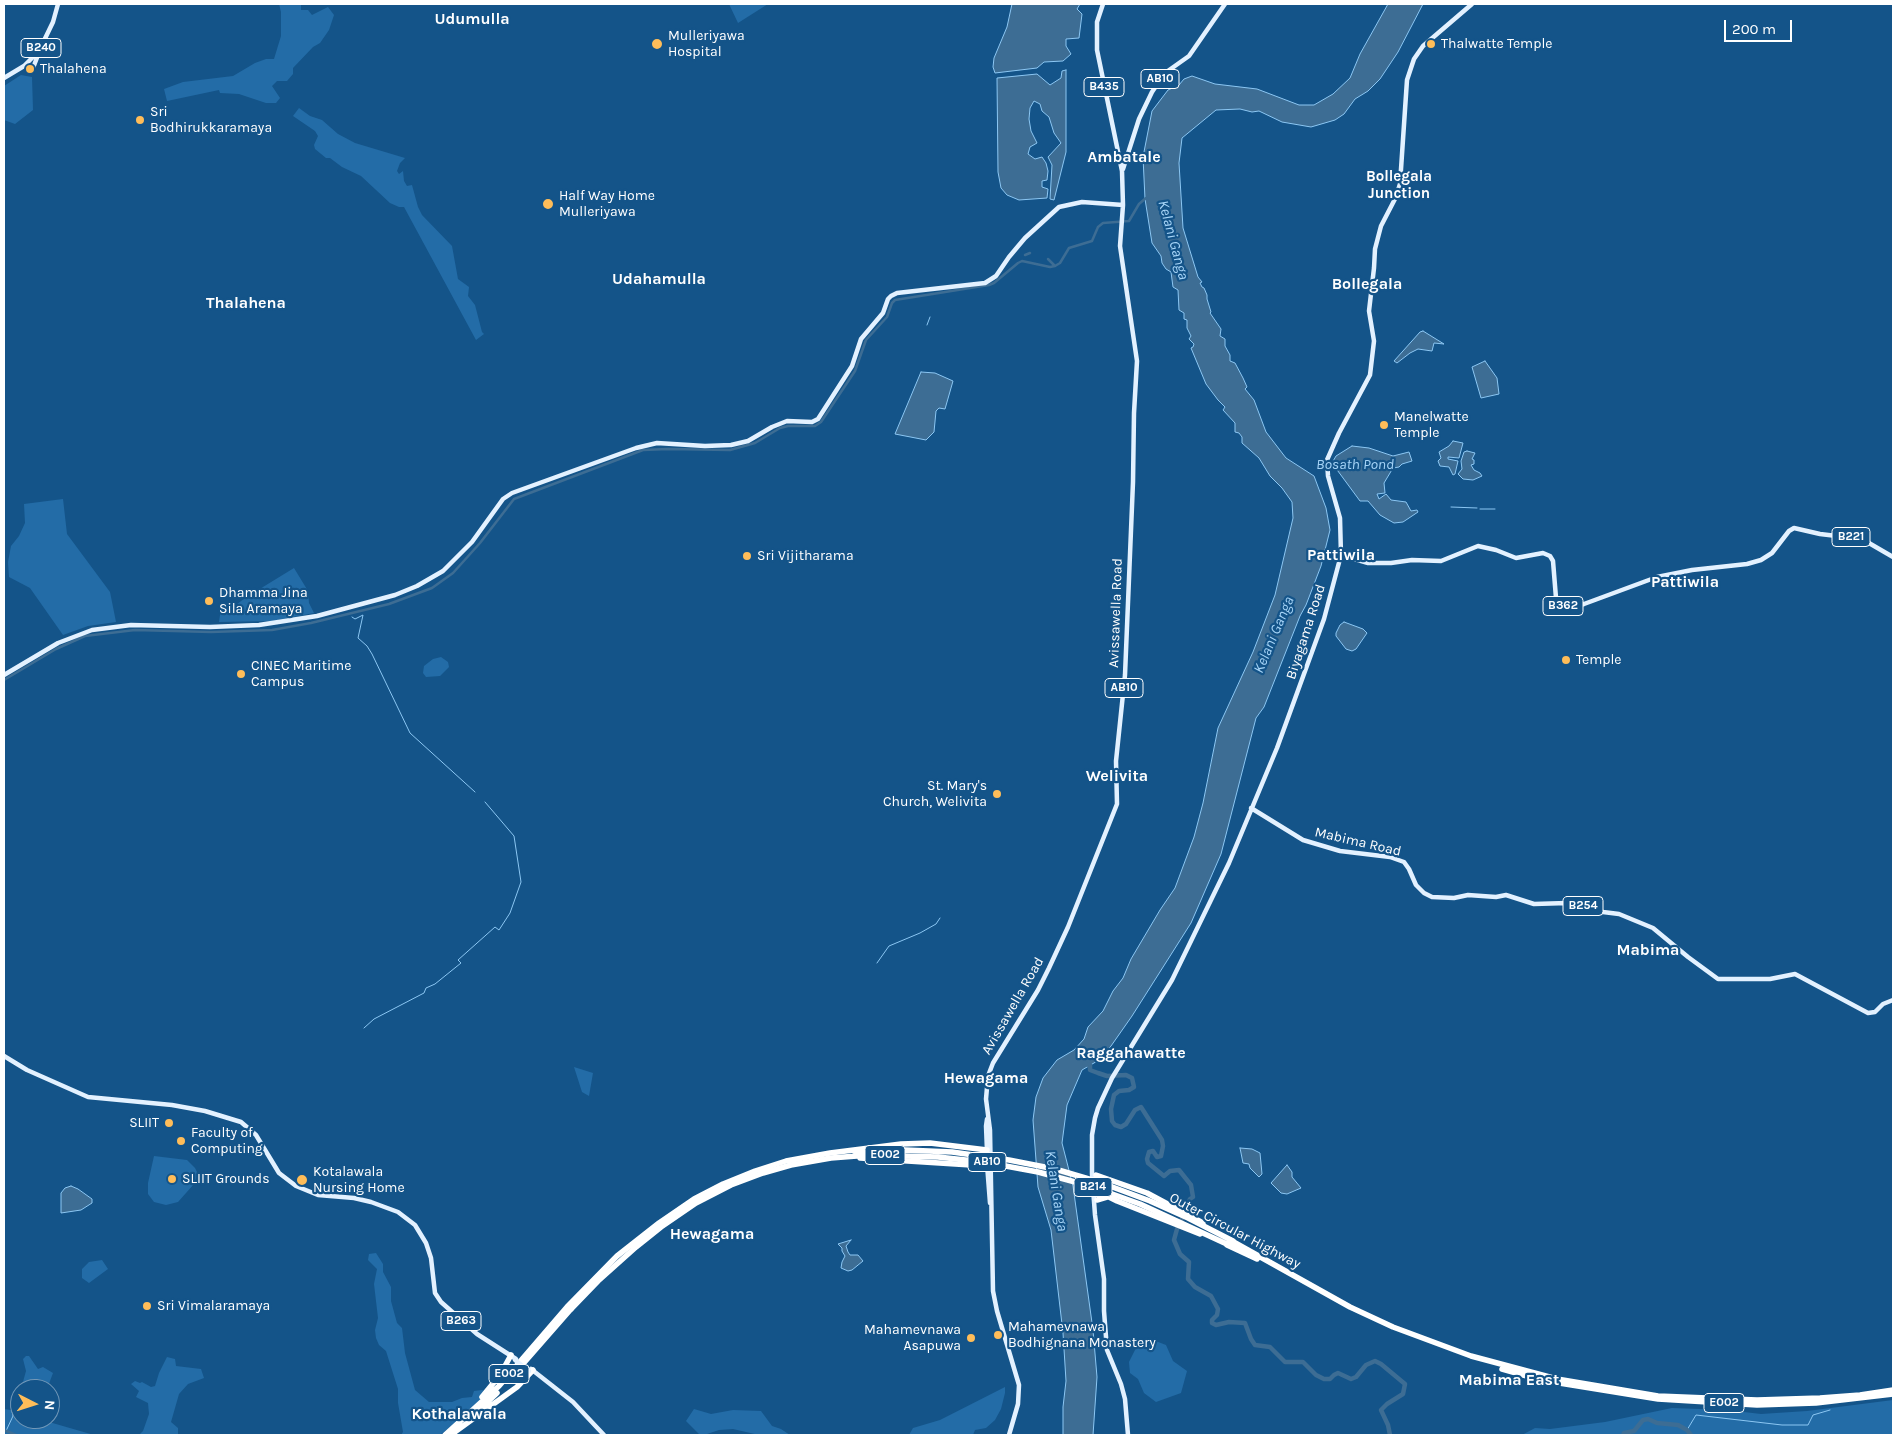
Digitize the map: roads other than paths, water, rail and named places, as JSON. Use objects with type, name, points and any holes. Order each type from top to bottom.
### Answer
[{"type":"highway","points":[[854,1151],[901,1144],[930,1143],[987,1150]]},
{"type":"highway","name":"Outer Circular Highway","points":[[451,1435],[501,1389],[594,1277],[659,1223],[694,1199],[768,1166],[786,1161],[854,1151],[952,1152],[1018,1161],[1055,1169],[1099,1182],[1188,1218],[1299,1281],[1350,1307],[1434,1345],[1557,1381],[1658,1399],[1757,1404],[1816,1403],[1893,1394]]},
{"type":"highway","name":"Outer Circular Highway","points":[[444,1435],[498,1386],[569,1308],[636,1247],[661,1227],[701,1200],[731,1185],[769,1171],[806,1162],[843,1157],[883,1155],[938,1157],[997,1164],[1046,1174],[1090,1186],[1140,1204],[1232,1244]]},
{"type":"highway","points":[[843,1157],[988,1166]]},
{"type":"highway","points":[[1096,1175],[1147,1193],[1177,1208],[1232,1244]]},
{"type":"highway","points":[[1096,1191],[1127,1206],[1232,1244]]},
{"type":"highway","points":[[1097,1200],[1107,1197]]},
{"type":"highway","points":[[444,1435],[489,1389],[513,1358]]},
{"type":"highway","points":[[451,1435],[517,1387],[531,1371]]},
{"type":"highway","name":"Outer Circular Highway","points":[[1557,1381],[1658,1396],[1731,1400],[1820,1398],[1893,1390]]},
{"type":"main road","name":"B240","points":[[4,78],[24,66],[39,51],[53,22],[58,4]]},
{"type":"main road","name":"B435","points":[[1103,4],[1097,22],[1096,50],[1122,171]]},
{"type":"main road","name":"AB10","points":[[1123,205],[1122,171],[1139,119],[1152,92],[1165,73],[1189,56],[1225,4]]},
{"type":"main road","name":"Biyagama Road","points":[[1097,1227],[1096,1175],[1092,1135],[1098,1108],[1112,1078],[1181,963],[1229,863],[1277,748],[1324,619],[1341,555],[1340,518],[1328,476],[1327,460],[1338,434],[1370,375],[1374,341],[1369,311],[1374,250],[1380,226],[1396,197],[1400,184],[1407,80],[1414,59],[1423,46],[1472,4]]},
{"type":"main road","points":[[33,68],[39,51]]},
{"type":"main road","points":[[4,675],[65,640],[92,630],[131,625],[210,627],[259,625],[317,616],[395,595],[431,580],[449,566],[472,542],[503,499],[512,493],[636,448],[657,443],[705,446],[731,445],[748,441],[788,421],[812,422],[818,419],[852,366],[861,339],[883,312],[891,296],[985,283],[996,276],[1009,256],[1025,238],[1059,207],[1082,202],[1123,205]]},
{"type":"main road","name":"Avissawella Road","points":[[1010,1435],[1018,1404],[1018,1385],[997,1312],[993,1291],[990,1130],[986,1092],[991,1067],[1038,990],[1068,927],[1117,804],[1116,761],[1125,675],[1133,488],[1134,413],[1138,373],[1136,345],[1121,256],[1123,205]]},
{"type":"main road","name":"B362","points":[[1341,555],[1368,563],[1385,563],[1412,560],[1441,561],[1478,546],[1496,550],[1516,558],[1543,552],[1550,556],[1553,562],[1556,598],[1563,606],[1569,608],[1657,577],[1692,570],[1752,563],[1772,553],[1792,529],[1799,528],[1813,532]]},
{"type":"main road","name":"B221","points":[[1813,532],[1862,539],[1893,557]]},
{"type":"main road","name":"Mabima Road","points":[[1251,808],[1303,840],[1340,851],[1390,857],[1401,861],[1408,866],[1418,888],[1432,897],[1454,898],[1468,895],[1496,897],[1507,895],[1534,904],[1578,904],[1603,912],[1619,914],[1648,925],[1718,979],[1770,978],[1795,974],[1868,1013],[1875,1012],[1883,1004],[1893,1000]]},
{"type":"main road","name":"B263","points":[[4,1056],[27,1070],[86,1097],[172,1105],[205,1111],[240,1122],[256,1135],[279,1173],[296,1186],[318,1195],[354,1198],[398,1212],[415,1225],[426,1243],[431,1258],[435,1293],[441,1302],[477,1334],[504,1351],[572,1402],[604,1435]]},
{"type":"main road","name":"Avissawella Road","points":[[988,1116],[986,1126],[989,1197],[992,1207]]},
{"type":"main road","name":"Biyagama Road","points":[[1093,1146],[1092,1174],[1104,1279],[1104,1311],[1108,1350],[1126,1399],[1128,1435]]},
{"type":"water","points":[[1012,4],[1080,4],[1077,9],[1082,14],[1079,38],[1066,39],[1066,46],[1071,54],[1063,61],[1044,62],[1037,68],[995,73],[993,67],[994,58],[1007,27]]},
{"type":"water","name":"Kelani Ganga","points":[[1388,4],[1423,4],[1398,52],[1380,79],[1368,91],[1355,99],[1344,114],[1335,120],[1311,127],[1282,122],[1259,111],[1252,112],[1240,109],[1216,110],[1182,138],[1179,163],[1183,228],[1198,277],[1202,282],[1200,283],[1207,295],[1210,313],[1221,329],[1220,336],[1225,339],[1225,346],[1230,355],[1230,361],[1235,363],[1243,378],[1247,387],[1245,389],[1254,400],[1266,432],[1286,458],[1314,476],[1326,508],[1330,530],[1321,566],[1306,605],[1264,707],[1256,718],[1221,854],[1191,923],[1111,1046],[1099,1060],[1082,1070],[1067,1105],[1062,1143],[1073,1186],[1093,1330],[1097,1377],[1093,1435],[1063,1435],[1063,1407],[1066,1381],[1063,1333],[1051,1230],[1038,1187],[1033,1120],[1036,1097],[1043,1078],[1057,1060],[1074,1050],[1084,1039],[1088,1027],[1103,1011],[1113,991],[1123,978],[1131,959],[1175,888],[1194,837],[1218,728],[1253,652],[1275,595],[1293,518],[1292,502],[1270,476],[1259,458],[1242,443],[1242,437],[1239,433],[1235,432],[1235,423],[1223,410],[1225,407],[1206,384],[1191,348],[1194,344],[1189,339],[1191,336],[1187,328],[1187,320],[1184,319],[1184,313],[1179,310],[1178,290],[1173,287],[1171,272],[1162,263],[1161,256],[1152,243],[1145,199],[1143,157],[1152,111],[1168,90],[1192,76],[1215,84],[1257,89],[1299,105],[1314,105],[1333,94],[1350,78],[1360,54]]},
{"type":"water","points":[[1066,70],[1066,152],[1054,200],[1050,199],[1052,165],[1048,157],[1061,143],[1054,133],[1049,117],[1042,111],[1040,104],[1034,101],[1030,108],[1029,119],[1031,131],[1037,143],[1030,147],[1028,154],[1035,159],[1042,157],[1046,163],[1048,171],[1047,180],[1042,181],[1042,187],[1048,189],[1047,198],[1019,200],[1007,195],[1001,188],[998,172],[997,78],[1037,74],[1050,85],[1061,78],[1062,71]]},
{"type":"water","points":[[1423,331],[1444,344],[1434,343],[1432,351],[1418,349],[1397,363],[1394,361],[1420,332]]},
{"type":"water","points":[[1485,361],[1497,378],[1499,394],[1481,398],[1472,367]]},
{"type":"water","points":[[921,372],[935,373],[953,381],[945,409],[939,408],[936,411],[934,432],[926,440],[895,434]]},
{"type":"water","points":[[1453,441],[1463,443],[1459,458],[1448,457],[1448,459],[1458,461],[1455,474],[1453,475],[1449,467],[1440,466],[1438,461],[1441,458],[1439,452]]},
{"type":"water","name":"Bosath Pond","points":[[1352,446],[1369,448],[1393,456],[1409,452],[1412,461],[1393,468],[1384,483],[1385,493],[1377,494],[1379,499],[1386,494],[1391,500],[1406,502],[1411,511],[1417,510],[1418,512],[1403,522],[1394,523],[1380,515],[1368,501],[1360,501],[1332,463],[1336,456]]},
{"type":"water","points":[[1464,452],[1475,453],[1472,459],[1474,464],[1471,465],[1482,476],[1473,480],[1463,479],[1458,474],[1462,469],[1461,461]]},
{"type":"water","points":[[1344,622],[1363,629],[1367,633],[1356,649],[1352,651],[1346,649],[1336,636],[1340,625]]},
{"type":"water","points":[[1240,1148],[1252,1149],[1260,1153],[1262,1174],[1259,1177],[1250,1168],[1249,1164],[1243,1163]]},
{"type":"water","points":[[1287,1165],[1292,1172],[1292,1177],[1301,1188],[1287,1194],[1281,1193],[1271,1183]]},
{"type":"water","points":[[71,1186],[92,1199],[92,1203],[81,1210],[61,1213],[61,1193],[65,1188]]},
{"type":"water","points":[[851,1240],[846,1246],[848,1252],[850,1255],[858,1255],[863,1261],[848,1271],[841,1268],[845,1256],[838,1244]]},
{"type":"waterway","points":[[4,680],[56,649],[85,636],[135,630],[211,632],[272,630],[311,623],[389,604],[432,588],[453,573],[480,543],[514,499],[643,450],[730,450],[755,443],[780,428],[788,426],[815,426],[821,422],[855,371],[866,340],[887,317],[895,300],[989,285],[1022,261],[1050,267],[1055,266],[1060,263],[1069,248],[1092,241],[1098,227],[1103,223],[1129,221],[1139,204],[1146,198]]},
{"type":"waterway","points":[[1025,255],[1030,253]]},
{"type":"waterway","points":[[1048,259],[1055,266]]},
{"type":"waterway","points":[[927,325],[930,317]]},
{"type":"waterway","points":[[1451,507],[1477,508]]},
{"type":"waterway","points":[[1480,509],[1495,509]]},
{"type":"waterway","points":[[352,617],[355,619],[363,615],[358,638],[367,646],[372,654],[410,733],[475,792]]},
{"type":"waterway","points":[[364,1028],[374,1019],[424,993],[426,988],[435,984],[461,963],[458,960],[495,927],[499,930],[510,913],[521,882],[514,836],[485,802]]},
{"type":"waterway","points":[[877,963],[889,946],[920,933],[936,924],[940,918]]},
{"type":"waterway","points":[[1085,1064],[1090,1065],[1090,1070],[1107,1076],[1126,1075],[1132,1078],[1134,1087],[1129,1090],[1119,1091],[1114,1095],[1111,1109],[1112,1121],[1115,1125],[1121,1127],[1126,1124],[1135,1110],[1141,1107],[1162,1140],[1163,1146],[1161,1156],[1157,1157],[1153,1151],[1149,1152],[1148,1163],[1164,1176],[1170,1171],[1179,1170],[1191,1185],[1193,1197],[1190,1199],[1174,1240],[1180,1254],[1189,1262],[1188,1279],[1195,1287],[1211,1296],[1218,1309],[1212,1323],[1216,1325],[1229,1322],[1245,1323],[1255,1345],[1270,1347],[1285,1362],[1303,1362],[1316,1375],[1324,1379],[1330,1379],[1338,1373],[1351,1379],[1356,1377],[1366,1365],[1375,1361],[1381,1364],[1405,1384],[1403,1394],[1381,1410],[1388,1425],[1390,1435]]},
{"type":"waterway","points":[[1687,1430],[1696,1415],[1782,1425],[1808,1425],[1813,1415],[1830,1410]]},
{"type":"waterway","points":[[1623,1435],[1624,1433],[1634,1431],[1643,1420],[1648,1419],[1657,1423],[1678,1425],[1687,1430],[1691,1435]]},
{"type":"waterway","points":[[6,1431],[10,1422]]},
{"type":"waterway","points":[[4,1430],[16,1435]]},
{"type":"place","name":"Mulleriyawa Hospital","points":[[657,44]]},
{"type":"place","name":"Thalwatte Temple","points":[[1431,44]]},
{"type":"place","name":"Thalahena","points":[[30,69]]},
{"type":"place","name":"Sri Bodhirukkaramaya","points":[[140,120]]},
{"type":"place","name":"Half Way Home Mulleriyawa","points":[[548,204]]},
{"type":"place","name":"Manelwatte Temple","points":[[1384,425]]},
{"type":"place","name":"Sri Vijitharama","points":[[747,556]]},
{"type":"place","name":"Dhamma Jina Sila Aramaya","points":[[209,601]]},
{"type":"place","name":"Temple","points":[[1566,660]]},
{"type":"place","name":"CINEC Maritime Campus","points":[[241,674]]},
{"type":"place","name":"St. Mary's Church, Welivita","points":[[997,794]]},
{"type":"place","name":"SLIIT","points":[[169,1123]]},
{"type":"place","name":"Faculty of Computing","points":[[181,1141]]},
{"type":"place","name":"SLIIT Grounds","points":[[172,1179]]},
{"type":"place","name":"Kotalawala Nursing Home","points":[[302,1180]]},
{"type":"place","name":"Sri Vimalaramaya","points":[[147,1306]]},
{"type":"place","name":"Mahamevnawa Bodhignana Monastery","points":[[998,1335]]},
{"type":"place","name":"Mahamevnawa Asapuwa","points":[[971,1338]]},
{"type":"district","name":"Udumulla","points":[[472,19]]},
{"type":"district","name":"Ambatale","points":[[1124,157]]},
{"type":"district","name":"Bollegala Junction","points":[[1399,186]]},
{"type":"district","name":"Udahamulla","points":[[659,279]]},
{"type":"district","name":"Bollegala","points":[[1367,284]]},
{"type":"district","name":"Thalahena","points":[[246,303]]},
{"type":"district","name":"Pattiwila","points":[[1341,555]]},
{"type":"district","name":"Pattiwila","points":[[1685,582]]},
{"type":"district","name":"Welivita","points":[[1117,776]]},
{"type":"district","name":"Mabima","points":[[1648,950]]},
{"type":"district","name":"Raggahawatte","points":[[1131,1053]]},
{"type":"district","name":"Hewagama","points":[[986,1078]]},
{"type":"district","name":"Hewagama","points":[[712,1234]]},
{"type":"district","name":"Mabima East","points":[[1509,1380]]},
{"type":"district","name":"Kothalawala","points":[[459,1414]]}]
